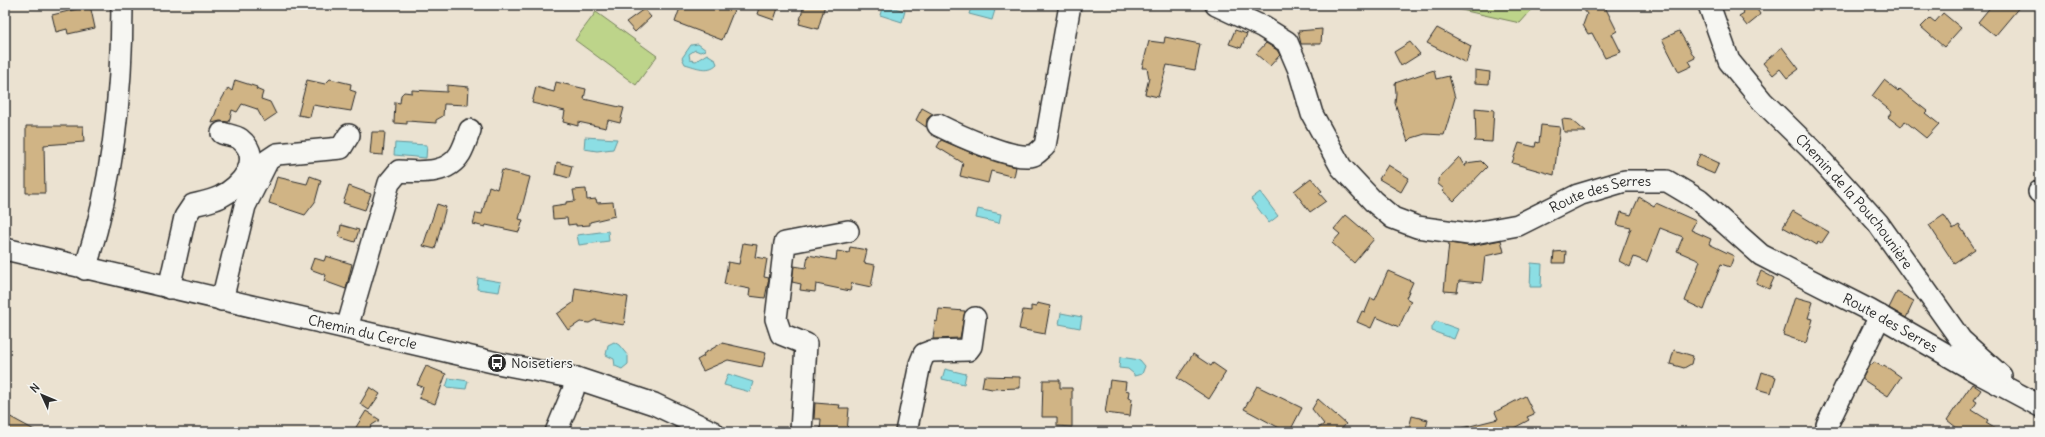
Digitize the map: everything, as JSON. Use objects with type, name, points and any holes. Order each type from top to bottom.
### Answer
[{"type":"street","points":[[85,268],[95,238],[113,153],[120,67],[122,5]]},
{"type":"street","points":[[938,125],[964,139],[1009,153],[1029,156],[1037,154],[1045,146],[1070,5]]},
{"type":"street","name":"Route des Serres","points":[[1216,5],[1263,27],[1287,42],[1299,70],[1312,114],[1341,167],[1373,201],[1393,218],[1417,227],[1469,234],[1518,225],[1578,196],[1625,181],[1667,181],[1699,200],[1761,255],[1880,316],[2040,406]]},
{"type":"street","name":"Chemin de la Pouchounière","points":[[1709,5],[1730,61],[1762,101],[1811,149],[1878,223],[1961,340],[2002,377],[2011,391]]},
{"type":"street","points":[[347,328],[389,183],[399,171],[425,173],[444,168],[460,154],[470,130]]},
{"type":"street","points":[[169,288],[184,217],[192,205],[220,197],[239,184],[248,173],[252,161],[246,146],[239,138],[222,133]]},
{"type":"street","points":[[222,300],[245,206],[268,160],[277,154],[341,148],[349,135]]},
{"type":"street","points":[[801,432],[806,344],[781,334],[776,318],[785,243],[848,231]]},
{"type":"street","name":"Chemin du Cercle","points":[[5,250],[497,363],[576,378],[654,404],[713,432]]},
{"type":"street","points":[[1827,425],[1880,316]]},
{"type":"street","points":[[906,432],[920,364],[924,354],[932,351],[968,350],[971,346],[975,318]]},
{"type":"street","points":[[556,432],[573,391],[576,378]]},
{"type":"green space","points":[[1439,5],[1536,5],[1520,23]]},
{"type":"green space","points":[[596,12],[657,56],[636,85],[575,40]]},
{"type":"water","points":[[883,5],[905,11],[902,22],[880,15]]},
{"type":"water","points":[[972,5],[995,10],[992,20],[969,14]]},
{"type":"water","points":[[698,44],[706,50],[700,52],[695,50],[689,54],[690,60],[696,61],[707,54],[715,59],[717,64],[706,69],[685,64],[682,58],[691,45]]},
{"type":"water","points":[[585,137],[617,139],[613,149],[597,151],[584,149]]},
{"type":"water","points":[[395,143],[427,145],[426,158],[394,155]]},
{"type":"water","points":[[1260,192],[1278,216],[1269,223],[1251,199]]},
{"type":"water","points":[[978,209],[1001,214],[999,223],[976,218]]},
{"type":"water","points":[[608,231],[609,241],[579,245],[577,235]]},
{"type":"water","points":[[1531,263],[1542,264],[1541,287],[1530,287]]},
{"type":"water","points":[[478,278],[501,282],[499,292],[477,289]]},
{"type":"water","points":[[1061,313],[1082,317],[1080,328],[1059,324]]},
{"type":"water","points":[[1436,321],[1458,329],[1454,339],[1432,331],[1432,327]]},
{"type":"water","points":[[614,342],[619,345],[628,356],[628,364],[622,369],[615,366],[614,359],[606,355],[608,345]]},
{"type":"water","points":[[1120,357],[1140,360],[1145,366],[1142,374],[1134,376],[1134,374],[1128,369],[1119,368]]},
{"type":"water","points":[[945,369],[966,374],[964,384],[942,379]]},
{"type":"water","points":[[728,374],[753,382],[750,392],[724,385]]},
{"type":"water","points":[[449,378],[468,381],[466,389],[446,387]]},
{"type":"building","points":[[90,5],[95,28],[68,34],[67,29],[56,32],[52,15],[77,9],[77,7]]},
{"type":"building","points":[[681,5],[736,5],[722,40],[675,22]]},
{"type":"building","points":[[760,5],[779,5],[774,20],[757,14]]},
{"type":"building","points":[[804,5],[825,5],[818,29],[799,24]]},
{"type":"building","points":[[1580,5],[1604,5],[1617,31],[1612,34],[1621,52],[1605,58],[1592,33],[1588,34],[1583,25],[1587,14]]},
{"type":"building","points":[[1754,5],[1760,14],[1747,26],[1739,16],[1744,13],[1738,6]]},
{"type":"building","points":[[1992,5],[2021,5],[1995,36],[1978,22]]},
{"type":"building","points":[[644,9],[651,17],[635,32],[626,22]]},
{"type":"building","points":[[1943,13],[1961,28],[1944,47],[1921,27],[1930,18],[1935,22]]},
{"type":"building","points":[[1437,28],[1471,46],[1466,63],[1427,43]]},
{"type":"building","points":[[1322,29],[1321,44],[1301,44],[1298,31]]},
{"type":"building","points":[[1235,30],[1247,34],[1241,48],[1229,44]]},
{"type":"building","points":[[1679,31],[1695,58],[1689,61],[1692,66],[1679,72],[1662,39]]},
{"type":"building","points":[[1165,37],[1200,44],[1195,70],[1167,65],[1158,97],[1145,94],[1149,78],[1147,68],[1142,68],[1149,41],[1164,43]]},
{"type":"building","points":[[1410,42],[1420,54],[1401,66],[1394,52]]},
{"type":"building","points":[[1266,43],[1277,50],[1280,55],[1270,66],[1256,54]]},
{"type":"building","points":[[1782,47],[1799,69],[1787,78],[1780,69],[1773,75],[1763,63]]},
{"type":"building","points":[[1434,70],[1436,79],[1449,76],[1455,98],[1444,135],[1425,134],[1412,138],[1408,142],[1395,103],[1395,83]]},
{"type":"building","points":[[1475,70],[1490,72],[1489,84],[1475,83]]},
{"type":"building","points":[[330,79],[351,84],[350,90],[356,92],[351,111],[313,105],[310,117],[298,115],[307,80],[325,84]]},
{"type":"building","points":[[235,80],[257,87],[256,89],[263,92],[261,99],[270,102],[276,114],[264,122],[257,109],[242,104],[237,112],[232,110],[229,122],[220,121],[212,123],[218,106],[228,88],[232,91]]},
{"type":"building","points":[[1884,80],[1898,91],[1900,89],[1927,111],[1925,113],[1939,124],[1926,138],[1905,121],[1901,127],[1888,117],[1892,112],[1872,96]]},
{"type":"building","points":[[556,82],[586,89],[584,99],[624,108],[620,123],[608,120],[606,128],[578,122],[578,126],[563,122],[565,111],[532,103],[536,87],[554,92]]},
{"type":"building","points":[[447,85],[469,87],[468,105],[444,104],[443,116],[436,120],[436,123],[407,121],[407,124],[394,123],[395,102],[400,103],[401,95],[404,92],[412,93],[412,90],[447,92]]},
{"type":"building","points":[[922,108],[933,114],[927,119],[926,127],[916,120]]},
{"type":"building","points":[[1475,108],[1494,110],[1492,142],[1474,141],[1476,139]]},
{"type":"building","points":[[1562,119],[1572,120],[1586,132],[1564,132]]},
{"type":"building","points":[[1541,125],[1560,127],[1554,175],[1512,163],[1519,143],[1535,147],[1536,142],[1539,143]]},
{"type":"building","points":[[26,126],[83,126],[84,142],[44,145],[45,193],[26,193]]},
{"type":"building","points":[[372,132],[385,132],[383,155],[370,154]]},
{"type":"building","points":[[941,140],[979,156],[1016,167],[1014,177],[991,171],[988,183],[960,176],[963,163],[937,147]]},
{"type":"building","points":[[1700,154],[1719,163],[1714,174],[1695,166]]},
{"type":"building","points":[[1459,157],[1465,167],[1466,163],[1481,161],[1487,167],[1454,201],[1443,191],[1444,189],[1438,184],[1438,179]]},
{"type":"building","points":[[557,162],[572,166],[569,178],[555,174]]},
{"type":"building","points":[[1388,165],[1409,178],[1401,192],[1379,179]]},
{"type":"building","points":[[502,170],[530,177],[519,219],[523,220],[519,232],[486,225],[485,227],[473,224],[476,213],[482,214],[489,186],[497,189]]},
{"type":"building","points":[[310,176],[321,180],[315,202],[305,215],[269,203],[277,177],[307,184]]},
{"type":"building","points":[[1311,178],[1322,191],[1319,193],[1326,201],[1310,212],[1294,191]]},
{"type":"building","points":[[349,186],[371,194],[365,210],[343,203]]},
{"type":"building","points":[[586,189],[587,200],[596,199],[597,203],[613,202],[615,216],[590,222],[590,225],[576,226],[576,224],[568,225],[567,218],[553,219],[552,206],[575,201],[573,190]]},
{"type":"building","points":[[1639,197],[1654,206],[1656,203],[1696,221],[1691,230],[1711,239],[1709,244],[1734,256],[1730,267],[1721,264],[1704,310],[1685,301],[1700,261],[1677,251],[1683,237],[1660,228],[1647,262],[1634,257],[1630,267],[1619,261],[1631,228],[1617,225],[1621,212],[1631,215]]},
{"type":"building","points":[[437,204],[446,207],[435,249],[423,246]]},
{"type":"building","points":[[1793,211],[1829,232],[1821,244],[1818,242],[1817,245],[1783,227]]},
{"type":"building","points":[[1346,215],[1374,239],[1354,263],[1332,243],[1340,234],[1334,229]]},
{"type":"building","points":[[1944,215],[1953,229],[1959,225],[1975,249],[1954,263],[1929,225]]},
{"type":"building","points":[[341,225],[359,230],[355,242],[339,237]]},
{"type":"building","points":[[1501,240],[1504,252],[1485,256],[1482,283],[1459,281],[1457,292],[1444,291],[1449,243],[1471,246]]},
{"type":"building","points":[[743,243],[757,245],[755,257],[767,259],[764,277],[769,278],[765,298],[749,296],[750,289],[724,284],[728,262],[739,264]]},
{"type":"building","points":[[850,247],[867,250],[864,263],[875,265],[871,287],[852,283],[850,291],[816,284],[815,292],[800,290],[801,284],[792,282],[794,266],[806,268],[808,255],[836,260],[837,251],[849,253]]},
{"type":"building","points":[[1566,251],[1565,263],[1553,263],[1554,252]]},
{"type":"building","points":[[326,256],[352,264],[346,289],[324,281],[326,275],[310,269],[314,258],[324,261]]},
{"type":"building","points":[[1388,271],[1413,282],[1406,298],[1411,301],[1399,327],[1376,317],[1371,328],[1357,322],[1362,311],[1365,312],[1371,298],[1375,300]]},
{"type":"building","points":[[1761,271],[1774,278],[1769,289],[1756,283]]},
{"type":"building","points":[[575,288],[628,297],[624,325],[595,320],[589,323],[580,322],[568,330],[557,314],[573,303]]},
{"type":"building","points":[[1897,292],[1914,301],[1906,318],[1889,308]]},
{"type":"building","points":[[1795,297],[1813,302],[1808,318],[1813,319],[1806,343],[1783,335]]},
{"type":"building","points":[[1037,303],[1050,306],[1045,334],[1019,329],[1023,310],[1031,311],[1031,306],[1036,307]]},
{"type":"building","points":[[939,309],[965,311],[960,338],[933,339],[935,321],[937,322]]},
{"type":"building","points":[[722,343],[766,353],[762,367],[728,360],[703,371],[697,360],[704,356],[703,354]]},
{"type":"building","points":[[1674,350],[1693,356],[1691,364],[1684,368],[1670,364]]},
{"type":"building","points":[[1193,354],[1211,366],[1213,363],[1226,372],[1209,399],[1177,378]]},
{"type":"building","points":[[1874,362],[1883,367],[1884,365],[1901,377],[1888,396],[1862,379],[1870,364],[1872,365]]},
{"type":"building","points":[[426,366],[446,374],[435,404],[419,398],[423,387],[417,385]]},
{"type":"building","points":[[1762,372],[1776,377],[1771,393],[1757,389]]},
{"type":"building","points":[[984,376],[1020,377],[1020,388],[992,389],[982,387]]},
{"type":"building","points":[[1043,380],[1060,380],[1060,388],[1072,388],[1072,427],[1057,426],[1057,417],[1042,417]]},
{"type":"building","points":[[1110,380],[1126,382],[1125,390],[1129,391],[1128,398],[1132,399],[1130,416],[1105,413]]},
{"type":"building","points":[[1972,384],[1981,390],[1974,400],[1977,402],[1972,410],[1988,420],[1986,423],[2001,432],[1962,432],[1947,420]]},
{"type":"building","points":[[1257,386],[1302,408],[1290,431],[1285,431],[1244,409]]},
{"type":"building","points":[[370,387],[380,394],[369,410],[360,404]]},
{"type":"building","points":[[1525,396],[1534,414],[1527,417],[1529,420],[1512,429],[1506,429],[1499,432],[1462,432],[1462,428],[1498,419],[1495,412]]},
{"type":"building","points":[[1318,399],[1346,424],[1339,432],[1314,432],[1324,424],[1312,409]]},
{"type":"building","points":[[815,403],[840,405],[839,408],[849,408],[847,432],[820,432],[821,419],[814,419]]},
{"type":"building","points":[[366,411],[380,420],[372,425],[368,432],[353,432]]},
{"type":"building","points":[[5,414],[38,432],[5,432]]},
{"type":"building","points":[[1412,416],[1428,420],[1425,432],[1408,432]]},
{"type":"place","name":"Noisetiers","points":[[497,363]]}]
